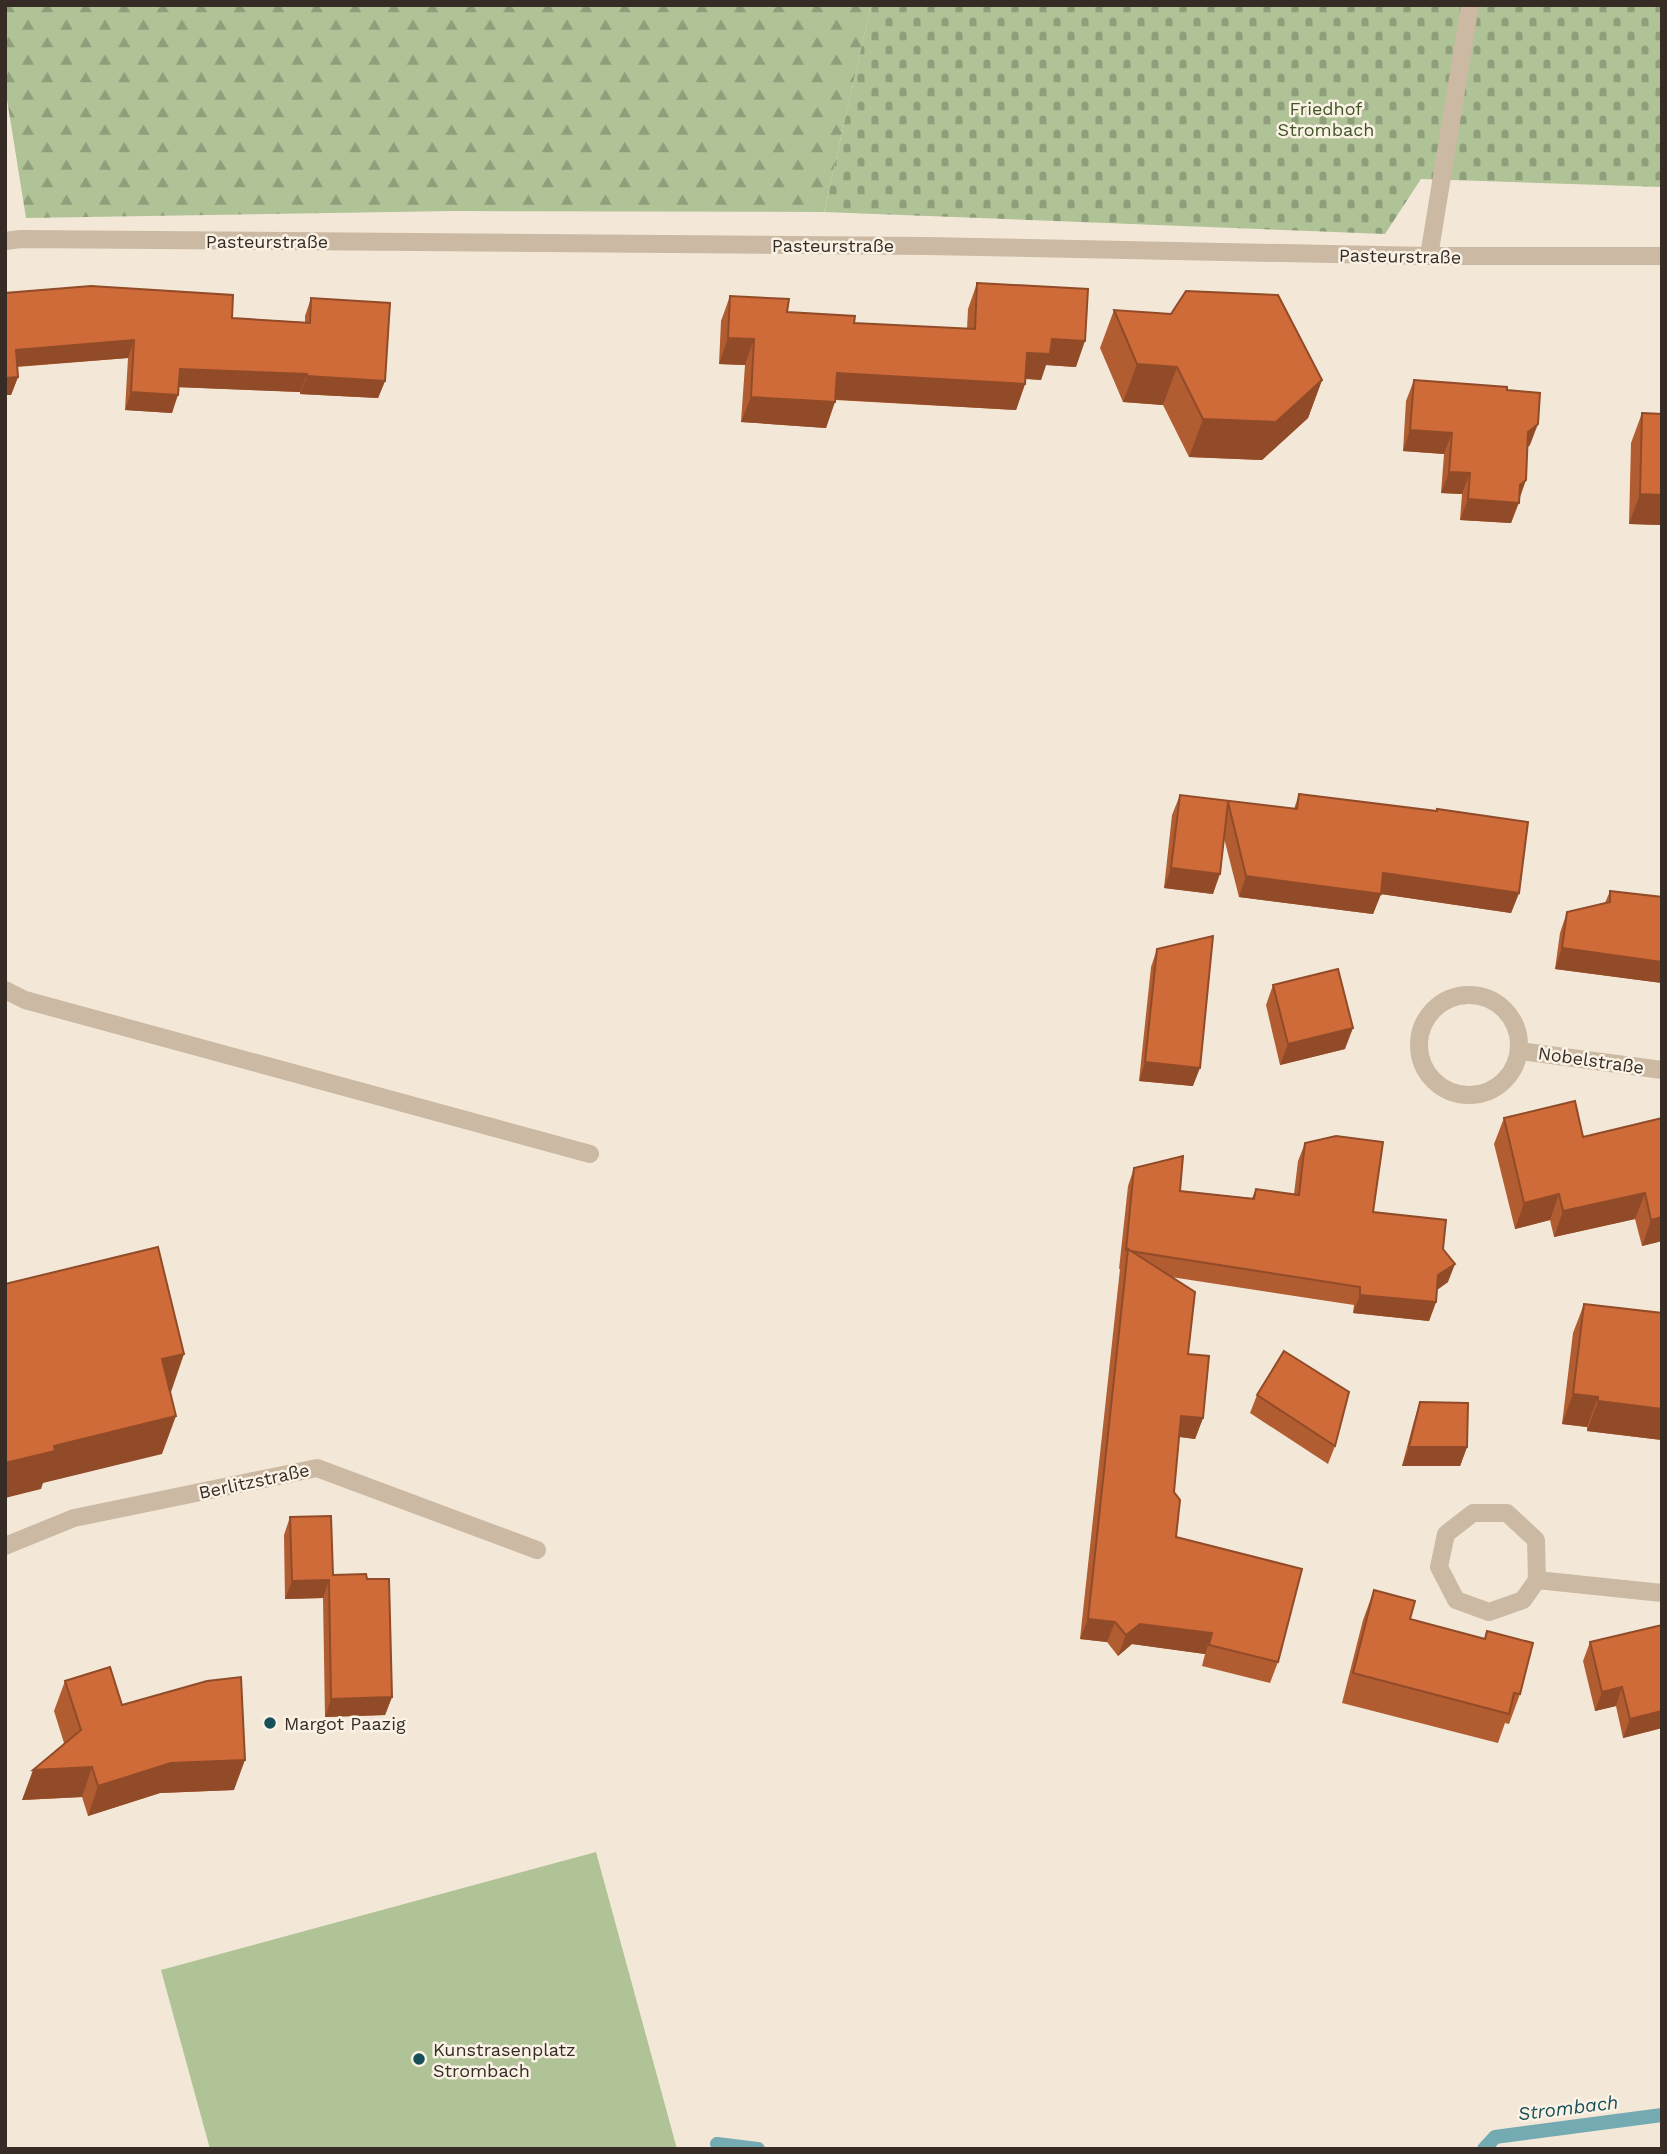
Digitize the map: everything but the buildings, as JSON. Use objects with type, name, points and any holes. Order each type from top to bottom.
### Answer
[{"type":"street","points":[[1429,256],[1470,5]]},
{"type":"street","name":"Pasteurstraße","points":[[5,241],[912,246],[1429,256],[1662,256]]},
{"type":"street","points":[[5,990],[38,1003],[590,1154]]},
{"type":"street","name":"Nobelstraße","points":[[1464,995],[1486,997],[1505,1009],[1517,1028],[1520,1051],[1514,1070],[1500,1086],[1482,1094],[1461,1096],[1432,1081],[1420,1058],[1418,1044],[1426,1017],[1443,1001],[1464,995]]},
{"type":"street","name":"Nobelstraße","points":[[1520,1051],[1662,1070]]},
{"type":"street","name":"Berlitzstraße","points":[[5,1546],[74,1518],[317,1468],[537,1550]]},
{"type":"street","points":[[1473,1513],[1507,1513],[1536,1540],[1537,1580],[1524,1600],[1489,1612],[1456,1600],[1439,1567],[1446,1534],[1473,1513]]},
{"type":"street","points":[[1537,1580],[1662,1593]]},
{"type":"green space","points":[[5,5],[871,5],[824,212],[453,211],[26,218],[5,87]]},
{"type":"green space","name":"Friedhof Strombach","points":[[871,5],[1662,5],[1662,187],[1421,179],[1385,234],[824,212]]},
{"type":"green space","name":"Kunstrasenplatz Strombach","points":[[596,1852],[677,2149],[210,2149],[161,1970]]},
{"type":"waterway","name":"Strombach","points":[[1484,2149],[1495,2137],[1662,2115]]},
{"type":"waterway","name":"Strombach","points":[[717,2144],[758,2149]]},
{"type":"place","name":"Margot Paazig","points":[[270,1723]]},
{"type":"place","name":"Kunstrasenplatz Strombach","points":[[419,2059]]}]
